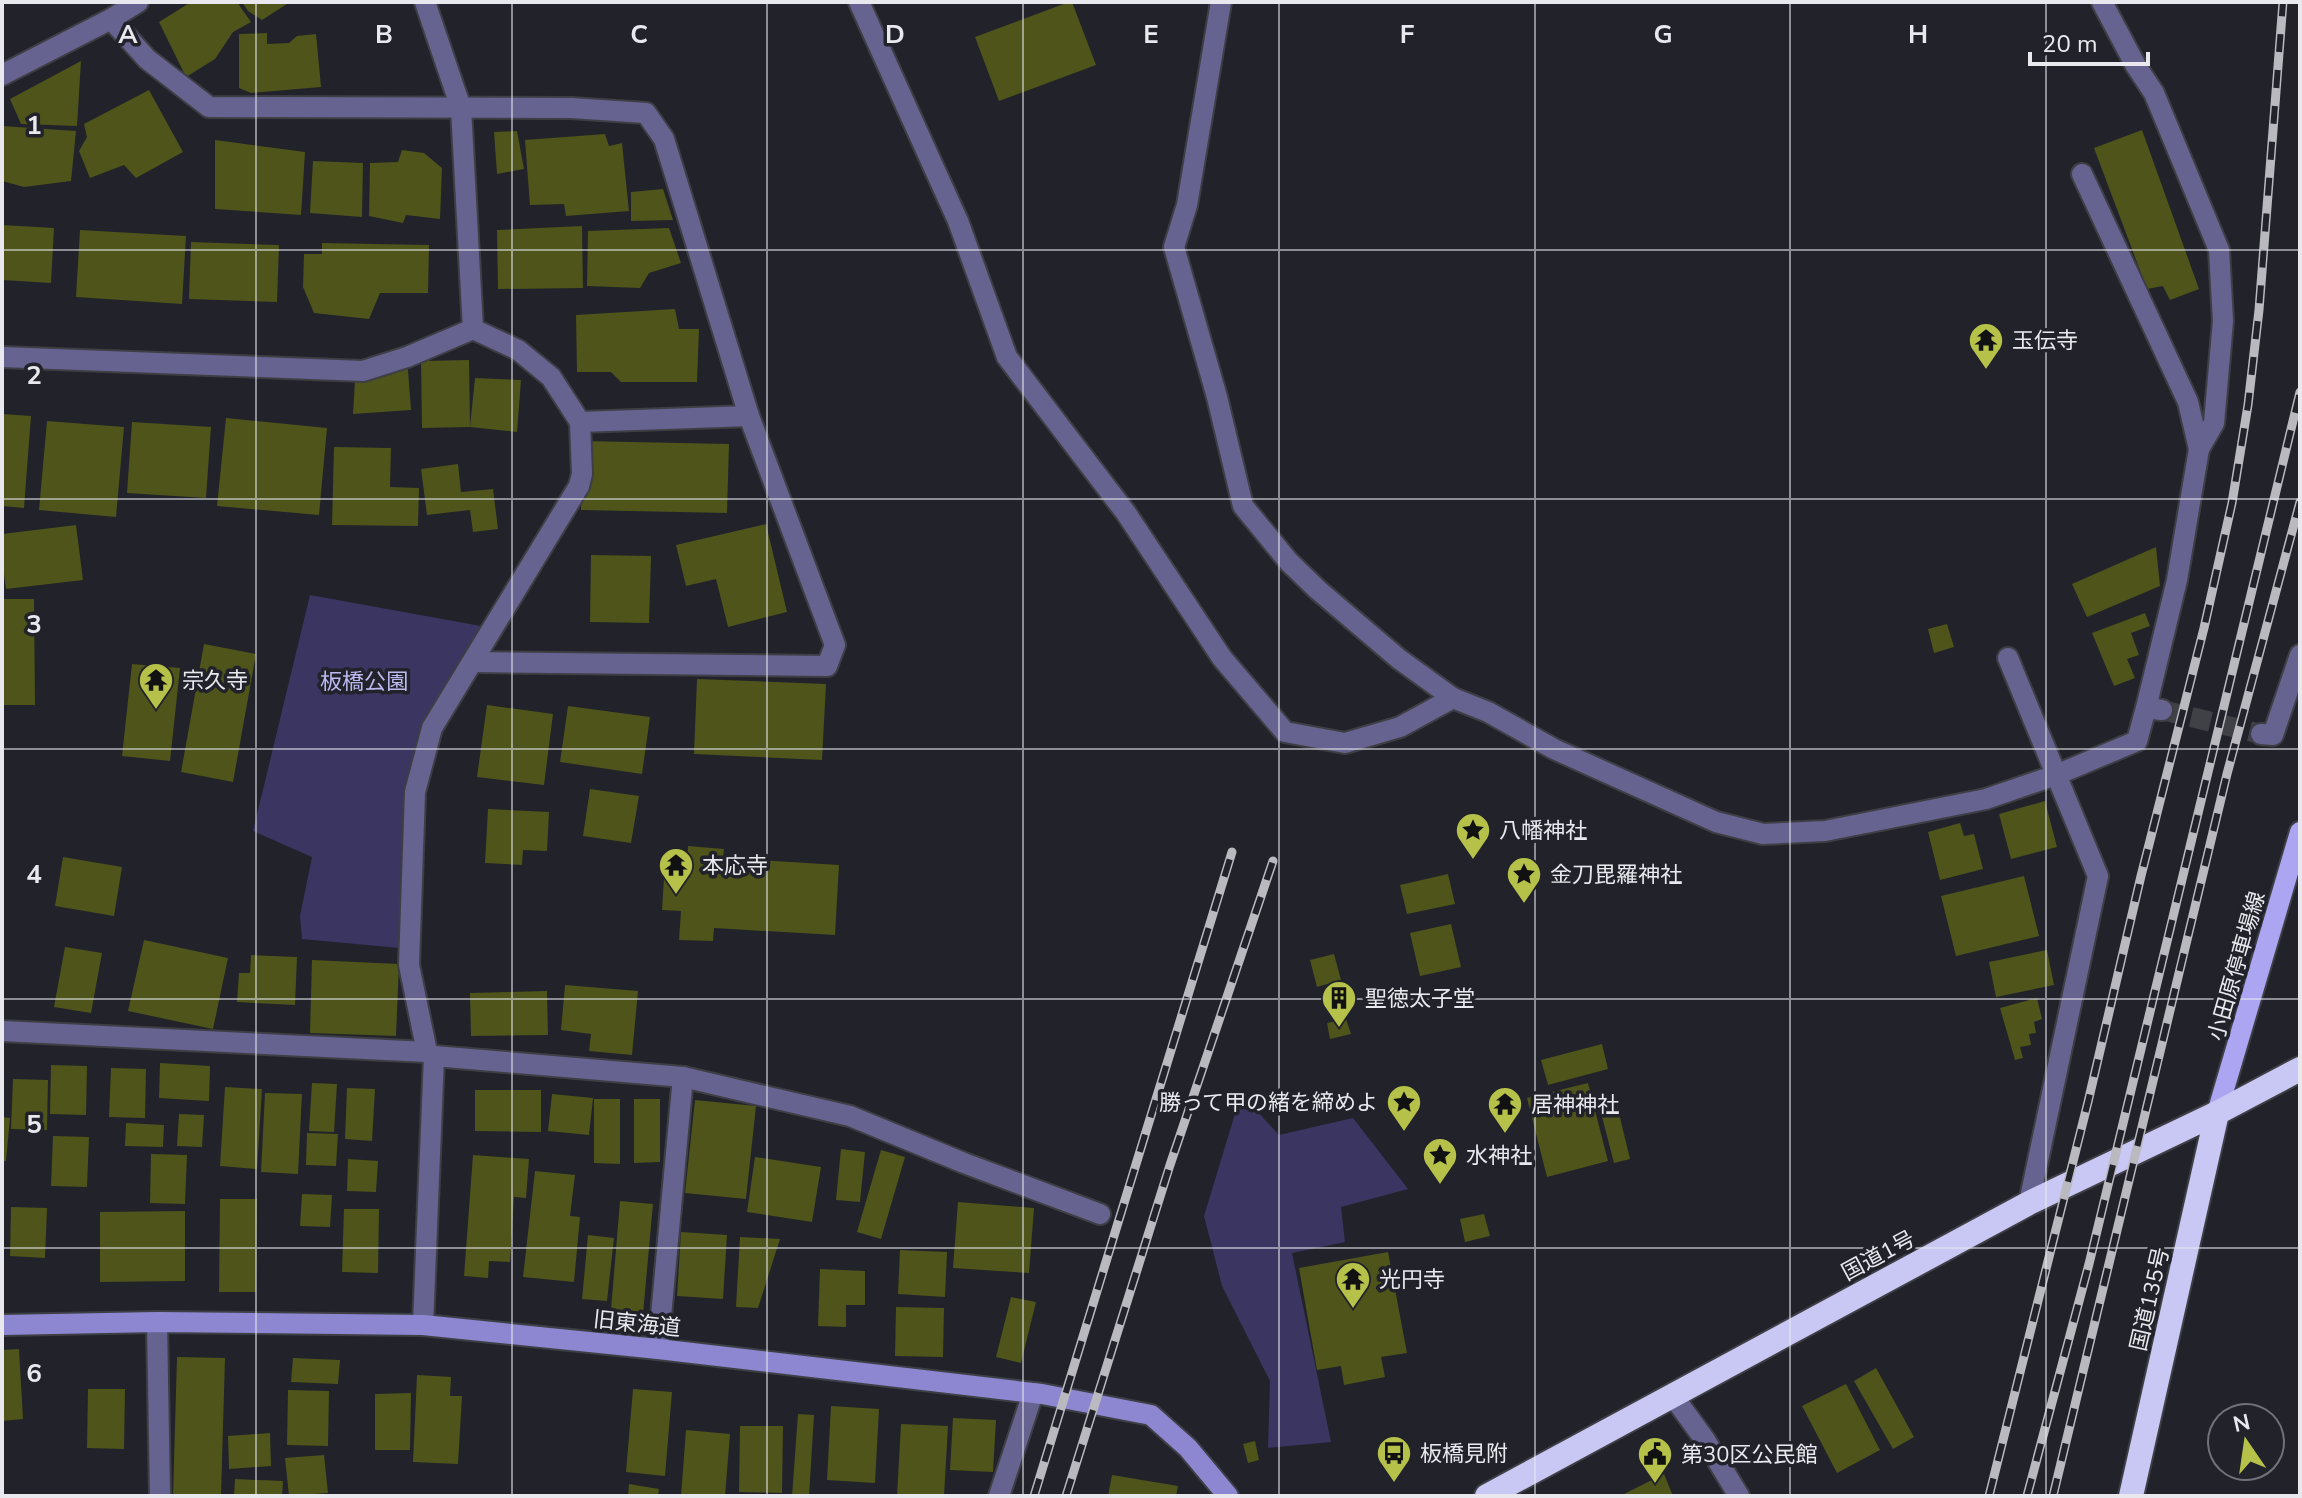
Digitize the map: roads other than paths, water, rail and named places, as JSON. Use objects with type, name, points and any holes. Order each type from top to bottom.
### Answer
[{"type":"highway","name":"国道1号","points":[[1487,1496],[2029,1203],[2217,1113],[2300,1069]]},
{"type":"highway","name":"国道135号","points":[[2131,1496],[2217,1113]]},
{"type":"main road","name":"小田原停車場線","points":[[2217,1113],[2300,832]]},
{"type":"street","points":[[2,75],[138,2]]},
{"type":"street","points":[[425,2],[461,108],[473,329]]},
{"type":"street","points":[[859,2],[958,221],[1007,357],[1126,513],[1222,658],[1285,732],[1345,743],[1400,727],[1453,698]]},
{"type":"street","points":[[1221,2],[1187,205],[1174,247],[1217,397],[1243,506],[1289,562],[1318,590],[1399,659],[1453,698],[1488,712],[1554,749],[1716,822],[1763,834],[1825,831],[1986,799],[2056,775],[2137,741],[2154,709],[2199,449],[2214,423],[2223,321],[2219,250],[2154,93],[2102,2]]},
{"type":"street","points":[[111,19],[147,59],[209,107],[571,108],[646,113],[664,139],[749,416],[835,645],[827,666],[473,662]]},
{"type":"street","points":[[2082,174],[2188,402],[2199,449]]},
{"type":"street","points":[[2,357],[363,371],[407,357],[473,329],[518,350],[551,377],[580,422],[582,474],[579,486],[432,728],[415,792],[409,965],[430,1054],[423,1325]]},
{"type":"street","points":[[580,422],[749,416]]},
{"type":"street","points":[[2261,734],[2273,735],[2300,655]]},
{"type":"street","points":[[2008,658],[2098,876],[2029,1203]]},
{"type":"street","points":[[2,1031],[430,1054],[683,1077],[850,1116],[1100,1214]]},
{"type":"street","points":[[658,1349],[683,1077]]},
{"type":"street","points":[[157,1322],[160,1496]]},
{"type":"street","name":"旧東海道","points":[[2,1325],[157,1322],[423,1325],[1033,1393],[1151,1415],[1188,1448],[1228,1496]]},
{"type":"street","points":[[999,1496],[1033,1393]]},
{"type":"street","points":[[1673,1396],[1705,1440],[1739,1496]]},
{"type":"tunnel","points":[[2162,710],[2261,734]]},
{"type":"railway","points":[[1989,1496],[2204,628],[2232,503],[2259,310],[2283,2]]},
{"type":"railway","points":[[2027,1496],[2089,1264],[2300,392]]},
{"type":"railway","points":[[2053,1496],[2227,774],[2300,502]]},
{"type":"railway","points":[[1034,1496],[1232,852]]},
{"type":"railway","points":[[1066,1496],[1170,1165],[1273,861]]},
{"type":"place","name":"玉伝寺","points":[[1986,371]]},
{"type":"place","name":"宗久寺","points":[[156,711]]},
{"type":"place","name":"八幡神社","points":[[1473,861]]},
{"type":"place","name":"本応寺","points":[[676,896]]},
{"type":"place","name":"金刀毘羅神社","points":[[1524,905]]},
{"type":"place","name":"聖徳太子堂","points":[[1339,1029]]},
{"type":"place","name":"勝って甲の緒を締めよ","points":[[1404,1133]]},
{"type":"place","name":"居神神社","points":[[1505,1135]]},
{"type":"place","name":"水神社","points":[[1440,1186]]},
{"type":"place","name":"光円寺","points":[[1353,1310]]},
{"type":"place","name":"板橋見附","points":[[1394,1484]]},
{"type":"place","name":"第30区公民館","points":[[1655,1485]]},
{"type":"park label","name":"板橋公園","points":[[364,681]]}]
